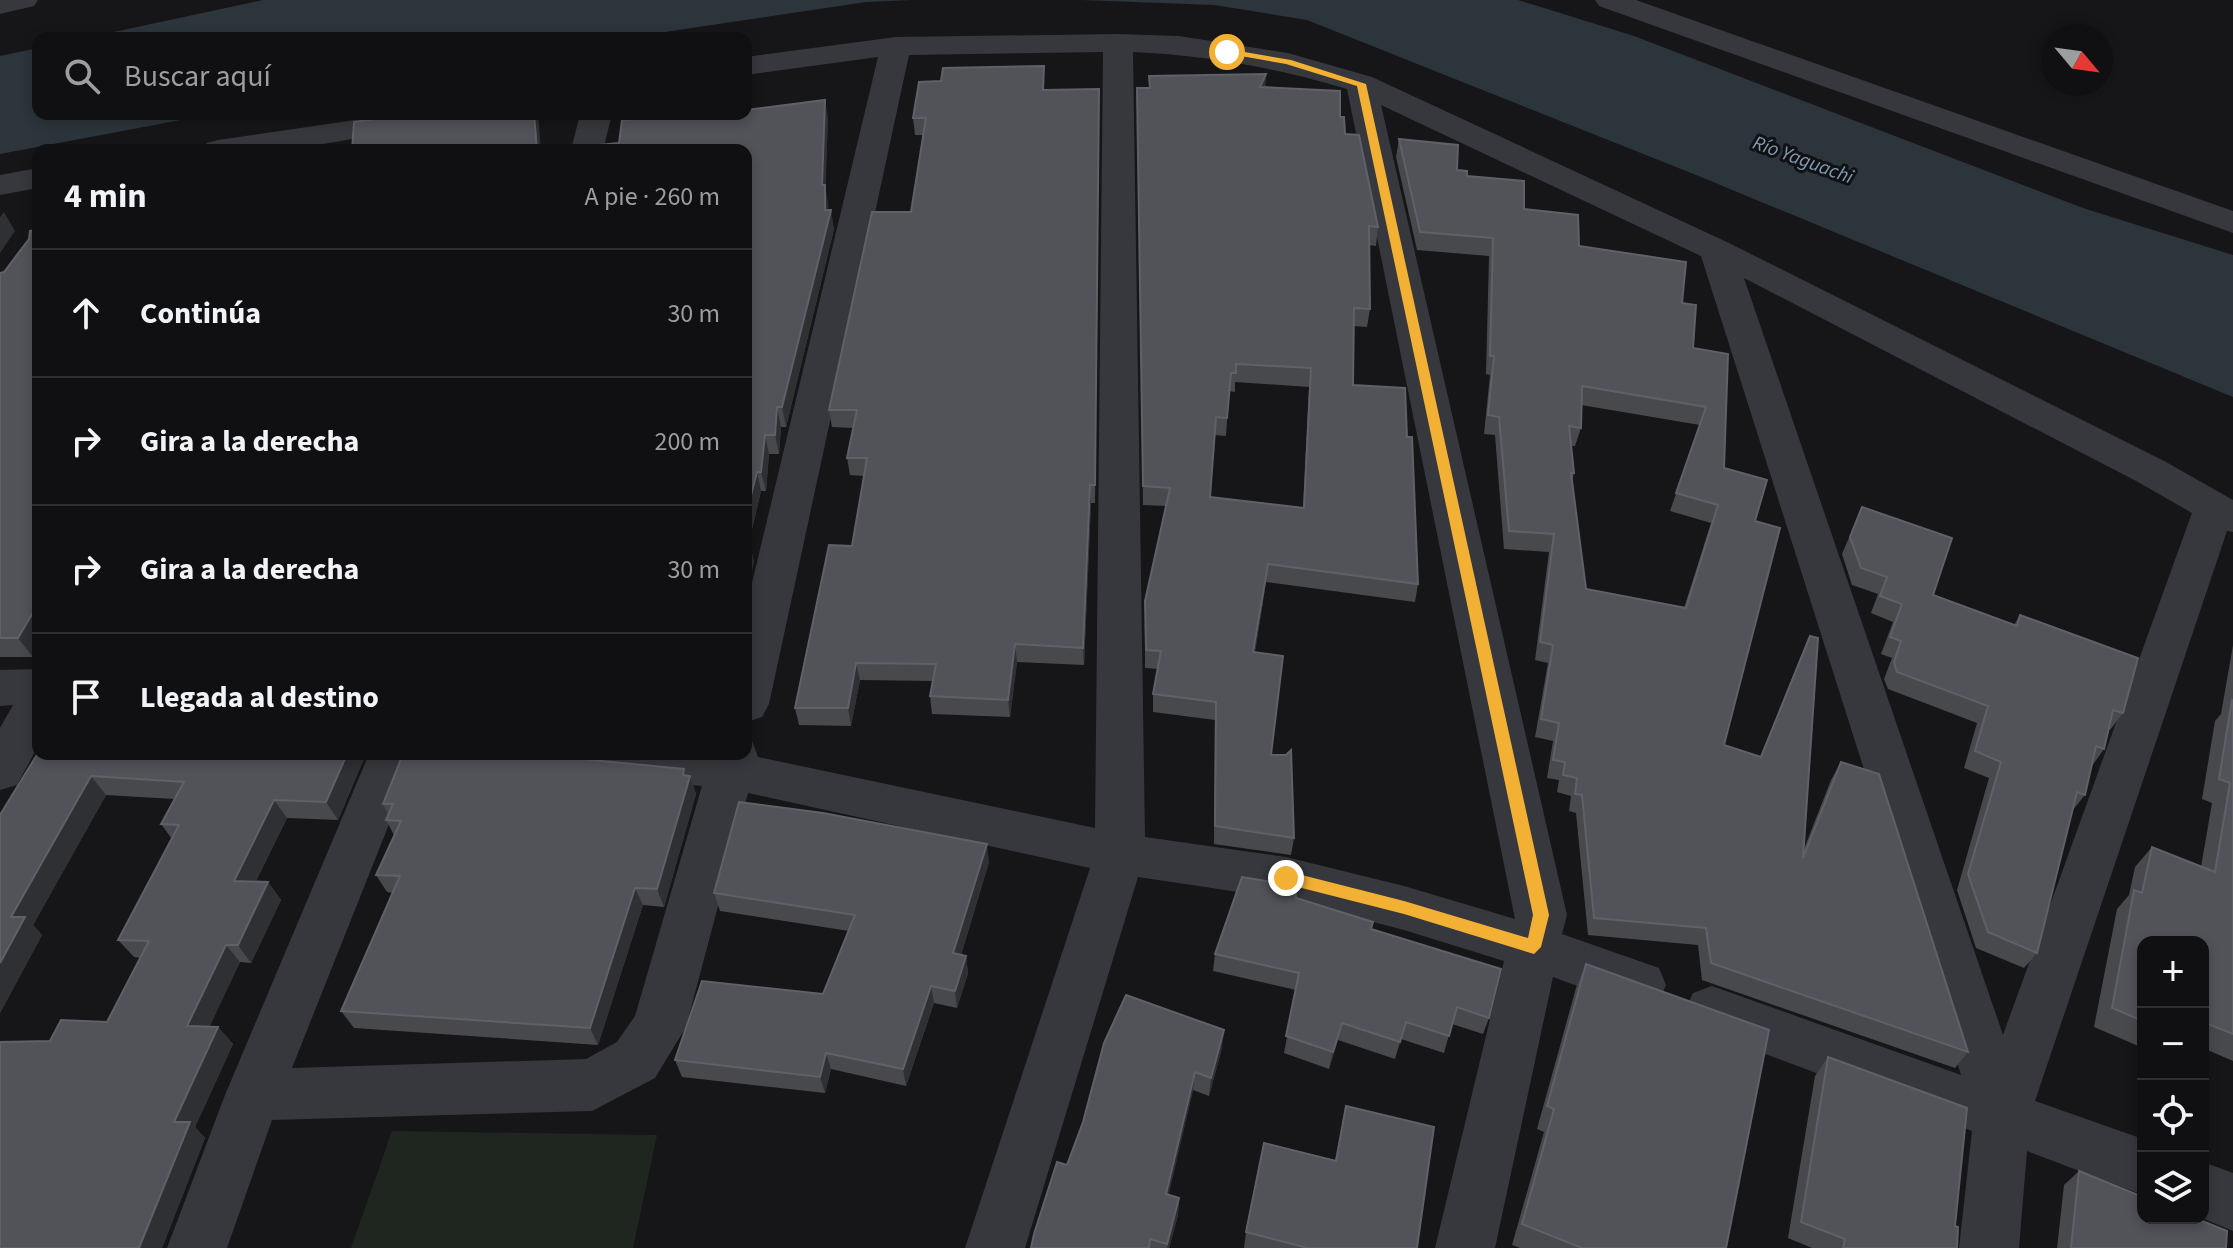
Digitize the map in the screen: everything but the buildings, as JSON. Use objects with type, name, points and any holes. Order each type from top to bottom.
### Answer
[{"type":"street","points":[[0,5],[24,0]]},
{"type":"street","points":[[1609,0],[2233,223]]},
{"type":"street","points":[[995,1248],[1120,854],[1118,43]]},
{"type":"street","points":[[752,65],[896,46],[1118,43],[1179,45],[1272,59],[1361,84],[1717,250],[2152,472],[2224,513],[2002,1114],[1989,1248]]},
{"type":"street","points":[[752,678],[896,46]]},
{"type":"street","points":[[1361,84],[1541,915],[1465,1248]]},
{"type":"street","points":[[298,144],[351,140],[424,120]]},
{"type":"street","points":[[588,144],[594,120]]},
{"type":"street","points":[[0,185],[32,179]]},
{"type":"street","points":[[1717,250],[2002,1114]]},
{"type":"street","points":[[0,688],[32,687]]},
{"type":"street","points":[[0,771],[32,714]]},
{"type":"street","points":[[197,1248],[253,1095],[391,760]]},
{"type":"street","points":[[692,760],[733,762],[1120,854],[1286,878],[1404,908],[1534,947],[2137,1165]]},
{"type":"street","points":[[253,1095],[592,1085],[636,1060],[659,1027],[733,762]]},
{"type":"street","points":[[2209,1192],[2233,1202]]},
{"type":"shaded area","points":[[392,1131],[657,1135],[633,1248],[351,1248]]},
{"type":"water","points":[[263,0],[912,0],[866,2],[664,32],[114,32]]},
{"type":"water","name":"Río Yaguachi","points":[[1082,0],[1518,0],[1634,36],[2083,208],[2233,255],[2233,397],[1701,177],[1307,20],[1214,5]]},
{"type":"water","points":[[32,49],[32,120],[181,120],[53,144],[32,144],[32,148],[0,154],[0,56]]},
{"type":"route","points":[[1227,52],[1288,62],[1361,84],[1541,915],[1534,947],[1404,908],[1286,878]]}]
